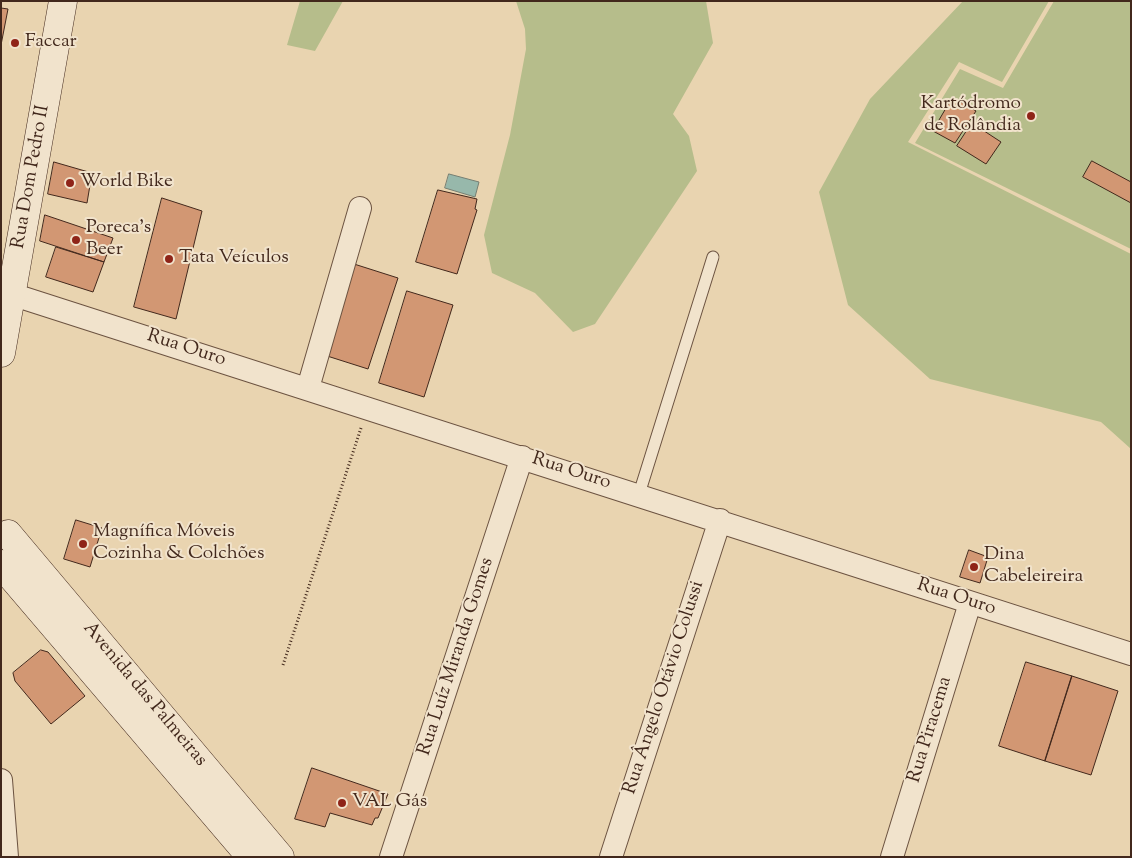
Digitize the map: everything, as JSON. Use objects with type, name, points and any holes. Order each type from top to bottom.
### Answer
[{"type":"street","name":"Rua Dom Pedro II","points":[[1,352],[63,1]]},
{"type":"street","points":[[308,388],[360,208]]},
{"type":"street","name":"Rua Ouro","points":[[11,294],[720,520],[1131,654]]},
{"type":"street","name":"Rua Luíz Miranda Gomes","points":[[391,857],[522,457]]},
{"type":"street","name":"Rua Ângelo Otávio Colussi","points":[[611,857],[720,520]]},
{"type":"street","name":"Avenida das Palmeiras","points":[[4,536],[280,857]]},
{"type":"street","name":"Avenida das Palmeiras","points":[[1,564],[251,857]]},
{"type":"street","name":"Rua Piracema","points":[[892,857],[970,603]]},
{"type":"street","points":[[1,780],[7,857]]},
{"type":"lane","points":[[639,494],[713,257]]},
{"type":"path","points":[[283,665],[368,408]]},
{"type":"green space","points":[[300,1],[343,1],[315,51],[287,45]]},
{"type":"green space","points":[[516,1],[706,1],[713,43],[673,114],[689,136],[697,171],[595,324],[573,332],[535,293],[492,273],[484,235],[510,135],[526,49],[525,29]]},
{"type":"green space","points":[[963,1],[1049,1],[1002,82],[959,62],[908,142],[1131,254],[1131,449],[1101,422],[930,379],[848,305],[819,192],[870,99]]},
{"type":"green space","name":"Kartódromo de Rolândia","points":[[1054,1],[1131,1],[1131,249],[915,143],[960,69],[1003,88]]},
{"type":"shaded area","points":[[449,174],[479,182],[475,197],[445,188]]},
{"type":"building","points":[[1,8],[8,9],[1,45]]},
{"type":"building","points":[[953,97],[976,111],[955,143],[933,131]]},
{"type":"building","points":[[972,123],[1001,142],[986,164],[957,146]]},
{"type":"building","points":[[1092,161],[1131,182],[1131,203],[1083,177]]},
{"type":"building","name":"World Bike","points":[[54,162],[92,173],[87,203],[48,194]]},
{"type":"building","points":[[438,190],[477,199],[475,209],[477,210],[457,274],[416,262]]},
{"type":"building","name":"Tata Veículos","points":[[162,198],[202,211],[176,319],[134,307]]},
{"type":"building","name":"Poreca's Beer","points":[[45,215],[113,238],[104,262],[40,241]]},
{"type":"building","points":[[56,247],[104,262],[93,292],[46,277]]},
{"type":"building","points":[[354,264],[398,278],[368,369],[324,355]]},
{"type":"building","points":[[407,291],[453,305],[424,397],[379,383]]},
{"type":"building","name":"Magnífica Móveis Cozinha & Colchões","points":[[76,520],[102,528],[90,567],[64,559]]},
{"type":"building","name":"Dina Cabeleireira","points":[[969,550],[988,557],[980,583],[960,577]]},
{"type":"building","points":[[41,650],[48,652],[85,696],[51,724],[15,681],[13,673]]},
{"type":"building","points":[[1026,662],[1072,676],[1045,761],[999,746]]},
{"type":"building","points":[[1072,676],[1118,691],[1091,775],[1045,761]]},
{"type":"building","name":"VAL Gás","points":[[312,768],[388,794],[378,818],[375,818],[372,825],[330,813],[325,827],[295,819]]},
{"type":"place","name":"Faccar","points":[[15,43]]},
{"type":"place","name":"Kartódromo de Rolândia","points":[[1031,116]]},
{"type":"place","name":"World Bike","points":[[70,183]]},
{"type":"place","name":"Poreca's Beer","points":[[76,240]]},
{"type":"place","name":"Tata Veículos","points":[[169,259]]},
{"type":"place","name":"Magnífica Móveis Cozinha & Colchões","points":[[83,544]]},
{"type":"place","name":"Dina Cabeleireira","points":[[974,567]]},
{"type":"place","name":"VAL Gás","points":[[342,803]]}]
